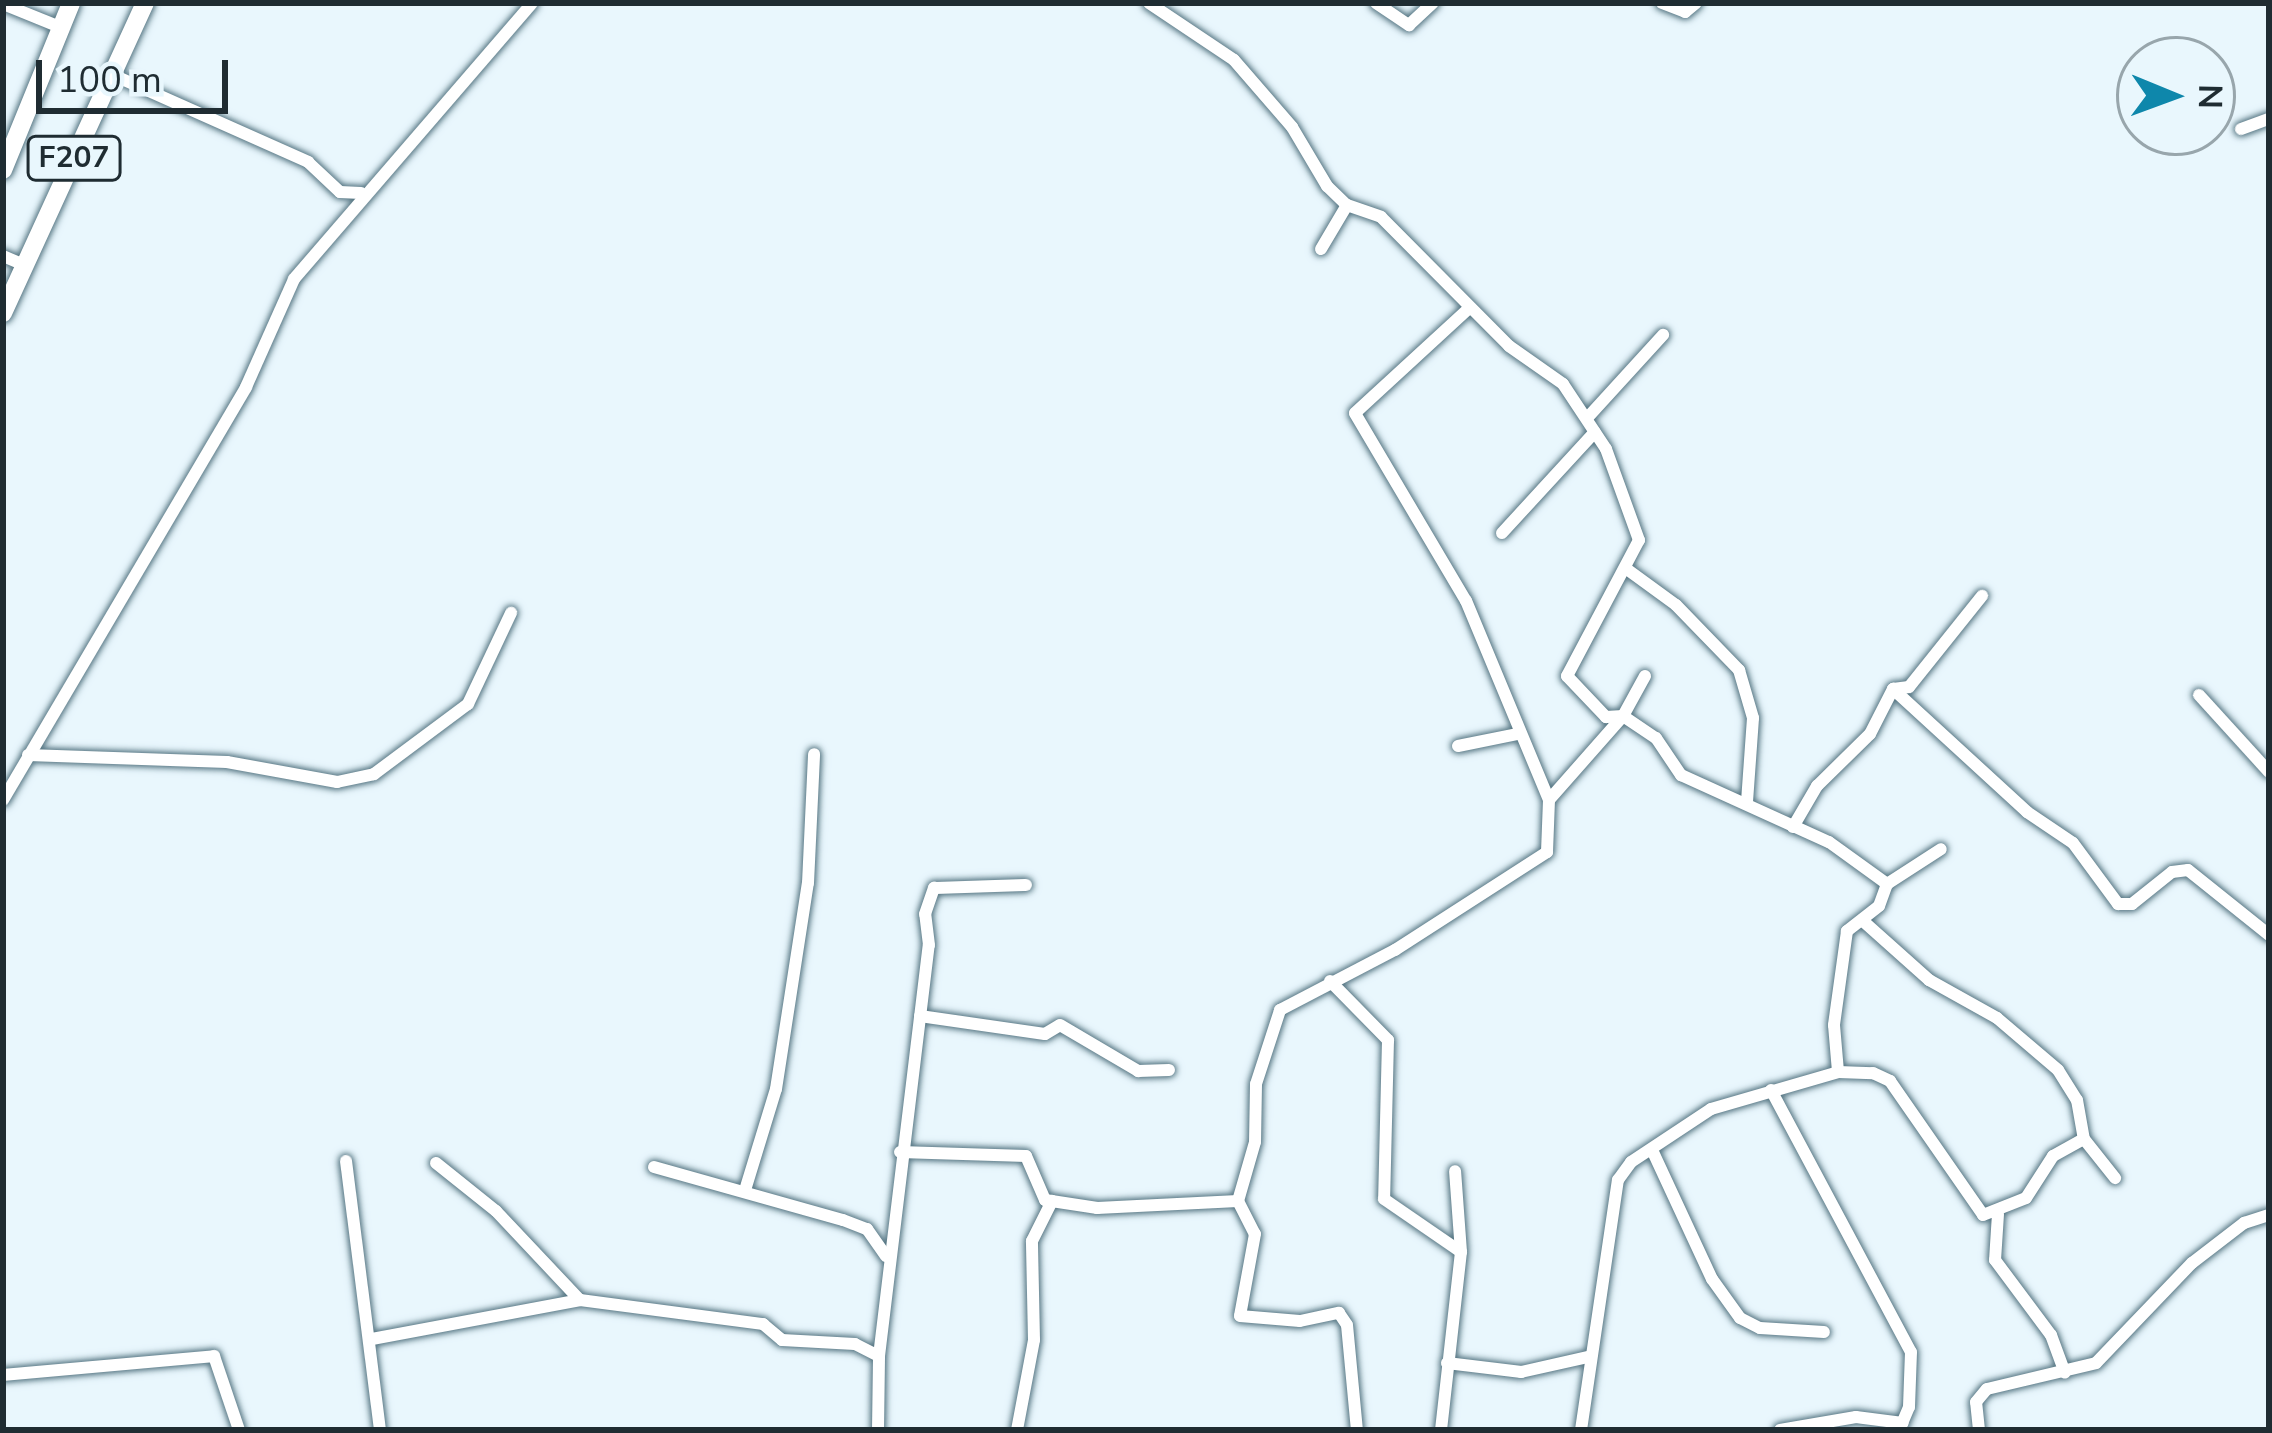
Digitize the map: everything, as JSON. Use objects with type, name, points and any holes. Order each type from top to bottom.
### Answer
[{"type":"main road","name":"F207","points":[[3,170],[71,3]]},
{"type":"main road","name":"F207","points":[[3,313],[145,3]]},
{"type":"street","points":[[3,800],[246,387],[294,279],[361,193],[532,3]]},
{"type":"street","points":[[1376,3],[1409,26],[1433,3]]},
{"type":"street","points":[[1662,3],[1685,12],[1696,3]]},
{"type":"street","points":[[3,4],[60,27]]},
{"type":"street","points":[[1158,6],[1263,89],[1347,205],[1381,217],[1468,308],[1563,384],[1589,416],[1640,540],[1628,570],[1567,676],[1606,717],[1623,716],[1656,738],[1700,790],[1747,801],[1829,842],[1887,884]]},
{"type":"street","points":[[113,75],[308,162],[340,192],[361,193]]},
{"type":"street","points":[[2241,129],[2269,119]]},
{"type":"street","points":[[1322,249],[1347,205]]},
{"type":"street","points":[[3,256],[24,265]]},
{"type":"street","points":[[1357,1430],[1348,1324],[1339,1313],[1300,1322],[1240,1316],[1255,1234],[1238,1201],[1255,1142],[1267,1034],[1280,1010],[1396,950],[1547,852],[1549,800],[1516,734],[1466,601],[1355,413],[1468,308]]},
{"type":"street","points":[[1589,416],[1664,335]]},
{"type":"street","points":[[1502,533],[1595,431]]},
{"type":"street","points":[[1628,570],[1676,605],[1739,670],[1753,718],[1747,801]]},
{"type":"street","points":[[1893,689],[1909,686],[1982,596]]},
{"type":"street","points":[[28,755],[227,762],[337,782],[374,774],[468,704],[511,613]]},
{"type":"street","points":[[1549,800],[1623,716],[1645,676]]},
{"type":"street","points":[[1793,827],[1817,786],[1870,734],[1893,689]]},
{"type":"street","points":[[1893,689],[2027,812],[2073,843],[2118,904],[2132,904],[2172,872],[2188,870],[2269,934]]},
{"type":"street","points":[[2199,695],[2269,772]]},
{"type":"street","points":[[1458,746],[1516,734]]},
{"type":"street","points":[[746,1187],[776,1089],[808,883],[814,754]]},
{"type":"street","points":[[1838,1072],[1840,958],[1847,931],[1863,921],[1887,884],[1942,849]]},
{"type":"street","points":[[878,1430],[878,1357],[920,1016],[925,914],[934,888],[1026,885]]},
{"type":"street","points":[[1863,921],[1929,980],[1997,1018],[2058,1070],[2077,1100],[2084,1139],[2115,1178]]},
{"type":"street","points":[[1330,981],[1388,1040],[1384,1199],[1461,1252]]},
{"type":"street","points":[[920,1016],[1046,1034],[1060,1025],[1138,1071],[1168,1070]]},
{"type":"street","points":[[1581,1430],[1588,1357],[1602,1317],[1618,1180],[1712,1109],[1838,1072],[1890,1081],[1974,1209],[1998,1214],[2031,1193],[2053,1156],[2084,1139]]},
{"type":"street","points":[[1772,1090],[1911,1352],[1901,1426],[1856,1418],[1780,1430]]},
{"type":"street","points":[[900,1152],[1026,1156],[1038,1194],[1052,1202],[1097,1208],[1238,1201]]},
{"type":"street","points":[[1653,1152],[1712,1279],[1740,1318],[1760,1328],[1824,1332]]},
{"type":"street","points":[[346,1161],[380,1430]]},
{"type":"street","points":[[436,1163],[496,1211],[580,1300]]},
{"type":"street","points":[[655,1167],[746,1187],[867,1229],[889,1262]]},
{"type":"street","points":[[1441,1430],[1461,1252],[1456,1171]]},
{"type":"street","points":[[1017,1430],[1034,1340],[1032,1241],[1052,1202]]},
{"type":"street","points":[[1998,1214],[1995,1260],[2051,1334],[2065,1373]]},
{"type":"street","points":[[1978,1430],[1976,1402],[1987,1389],[2096,1364],[2192,1263],[2244,1223],[2269,1215]]},
{"type":"street","points":[[372,1339],[580,1300],[740,1320],[782,1340],[856,1344],[878,1357]]},
{"type":"street","points":[[3,1375],[214,1356],[239,1430]]},
{"type":"street","points":[[1447,1363],[1521,1372],[1588,1357]]}]
